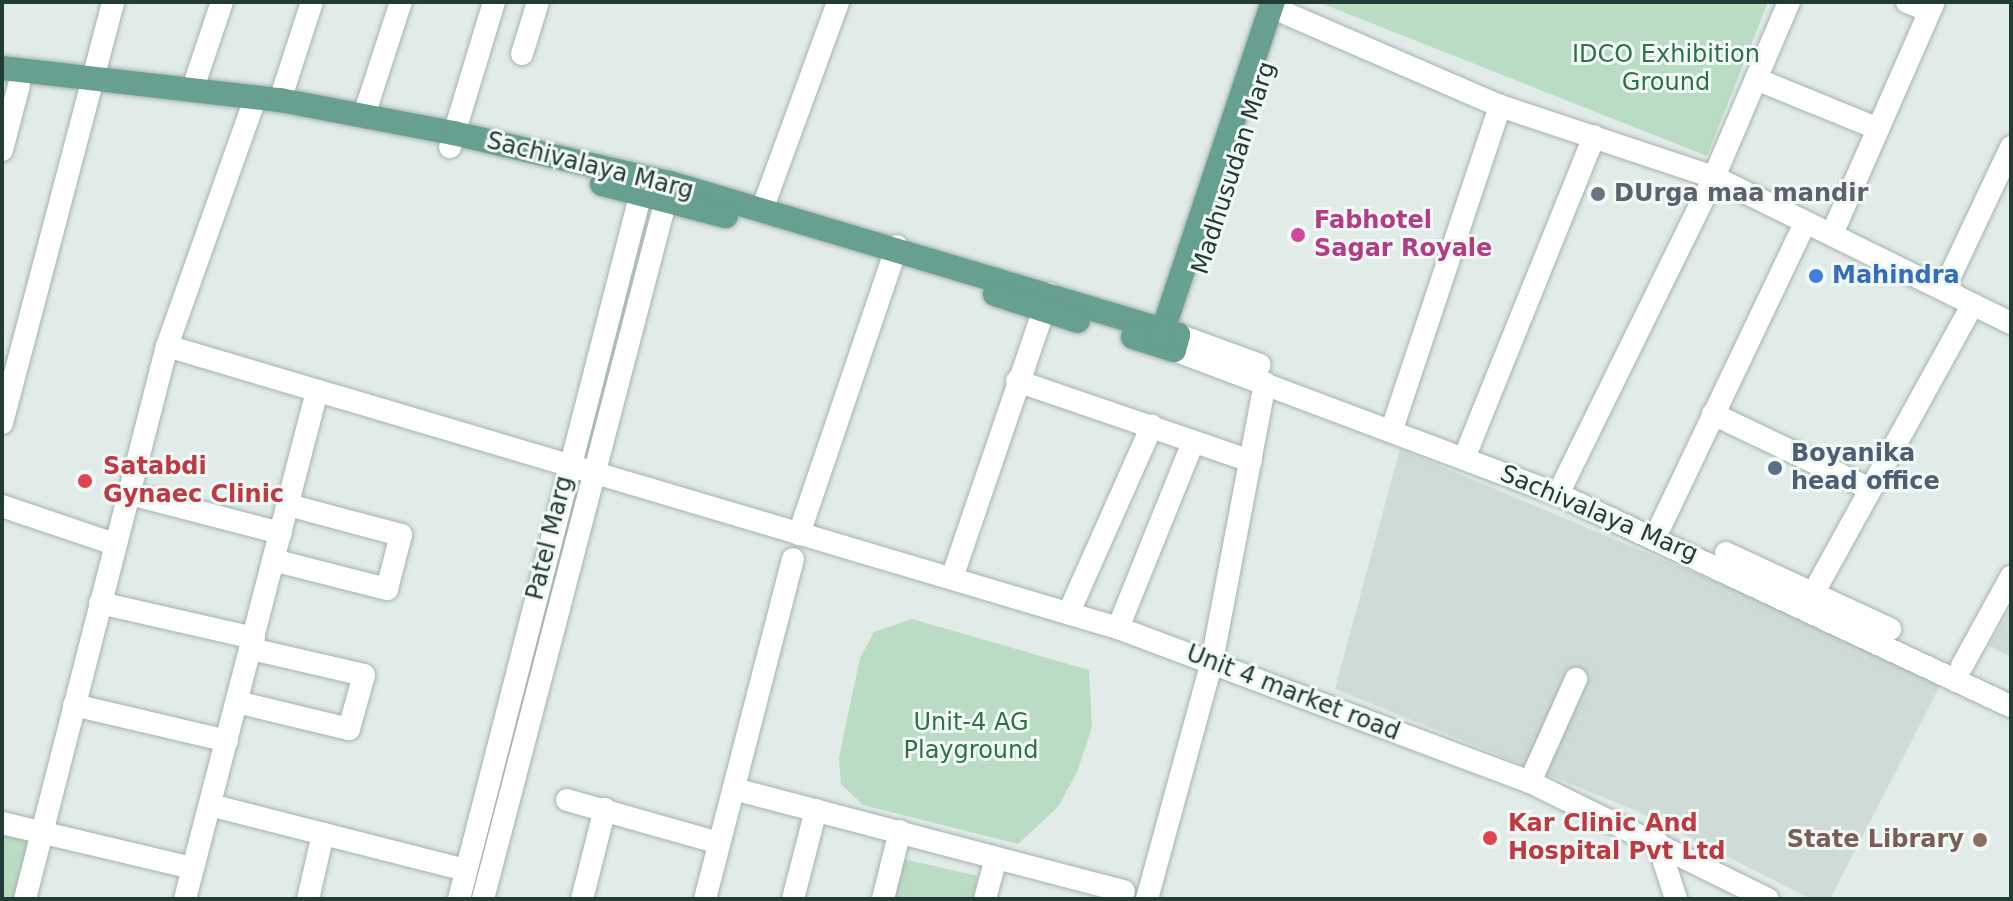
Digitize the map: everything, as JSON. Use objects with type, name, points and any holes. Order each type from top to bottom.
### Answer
[{"type":"main road","name":"Madhusudan Marg","points":[[1168,340],[1282,6]]},
{"type":"main road","name":"Sachivalaya Marg","points":[[8,78],[193,88],[364,115],[896,254]]},
{"type":"main road","name":"Sachivalaya Marg","points":[[91,84],[451,140]]},
{"type":"main road","name":"Sachivalaya Marg","points":[[667,192],[762,210],[1168,340]]},
{"type":"street","points":[[2,423],[113,2]]},
{"type":"street","points":[[193,88],[222,2]]},
{"type":"street","points":[[280,100],[312,2]]},
{"type":"street","points":[[364,115],[401,2]]},
{"type":"street","points":[[451,140],[494,2]]},
{"type":"street","points":[[522,54],[538,2]]},
{"type":"street","points":[[762,210],[838,2]]},
{"type":"street","points":[[1564,482],[1714,177],[1789,2]]},
{"type":"street","points":[[1832,234],[1931,7],[1907,2]]},
{"type":"street","points":[[1282,6],[1500,106],[1714,177],[2011,323]]},
{"type":"street","points":[[2,150],[8,78]]},
{"type":"street","points":[[1756,79],[1876,128]]},
{"type":"street","points":[[1394,423],[1500,106]]},
{"type":"street","points":[[25,899],[167,346],[252,107]]},
{"type":"street","points":[[1469,446],[1594,136]]},
{"type":"street","points":[[1944,289],[2011,147]]},
{"type":"street","name":"Patel Marg","points":[[459,899],[642,186]]},
{"type":"street","name":"Patel Marg","points":[[483,899],[591,469],[667,192]]},
{"type":"street","points":[[1661,525],[1805,223]]},
{"type":"street","points":[[799,534],[896,254]]},
{"type":"street","points":[[953,575],[1017,381],[1047,302]]},
{"type":"street","points":[[1811,598],[1972,306]]},
{"type":"street","name":"Sachivalaya Marg","points":[[1168,340],[1265,383],[1469,446],[1564,482],[1811,598],[2011,706]]},
{"type":"street","name":"Sachivalaya Marg","points":[[1168,340],[1394,423],[1811,598],[2011,691]]},
{"type":"street","name":"Unit 4 market road","points":[[167,346],[591,469],[799,534],[953,575],[1118,628],[1530,782],[1768,899]]},
{"type":"street","points":[[1017,381],[1251,461]]},
{"type":"street","points":[[1147,899],[1212,661],[1265,383]]},
{"type":"street","points":[[185,899],[317,391]]},
{"type":"street","points":[[1713,414],[1870,489]]},
{"type":"street","points":[[1069,612],[1152,426]]},
{"type":"street","points":[[1118,628],[1193,442]]},
{"type":"street","points":[[127,493],[281,533]]},
{"type":"street","points":[[273,560],[387,589],[401,535],[288,505]]},
{"type":"street","points":[[2,506],[114,544]]},
{"type":"street","points":[[705,899],[793,559]]},
{"type":"street","points":[[1962,666],[2011,577]]},
{"type":"street","points":[[100,603],[364,675],[349,729],[237,702]]},
{"type":"street","points":[[1530,782],[1576,679]]},
{"type":"street","points":[[74,705],[227,741]]},
{"type":"street","points":[[734,789],[900,831],[995,861],[1124,891]]},
{"type":"street","points":[[567,800],[719,843]]},
{"type":"street","points":[[210,805],[465,870]]},
{"type":"street","points":[[582,899],[605,809]]},
{"type":"street","points":[[793,899],[816,810]]},
{"type":"street","points":[[2,823],[193,868]]},
{"type":"street","points":[[883,899],[900,831]]},
{"type":"street","points":[[308,899],[323,834]]},
{"type":"street","points":[[1658,843],[1676,899]]},
{"type":"street","points":[[985,899],[995,861]]},
{"type":"shaded area","points":[[1400,449],[1944,678],[1830,899],[1811,899],[1637,811],[1335,689]]},
{"type":"shaded area","points":[[2011,607],[2011,657],[1989,646]]},
{"type":"green space","name":"IDCO Exhibition Ground","points":[[1318,2],[1768,2],[1707,156]]},
{"type":"green space","name":"Unit-4 AG Playground","points":[[912,619],[1089,670],[1092,727],[1077,772],[1058,807],[1018,844],[863,805],[841,784],[839,757],[860,658],[874,632]]},
{"type":"green space","points":[[2,832],[32,839],[18,899],[2,899]]},
{"type":"green space","points":[[903,859],[978,876],[973,899],[893,899]]},
{"type":"place","name":"DUrga maa mandir","points":[[1598,194]]},
{"type":"place","name":"Fabhotel Sagar Royale","points":[[1298,235]]},
{"type":"place","name":"Mahindra","points":[[1816,276]]},
{"type":"place","name":"Boyanika head office","points":[[1775,468]]},
{"type":"place","name":"Satabdi Gynaec Clinic","points":[[85,481]]},
{"type":"place","name":"Kar Clinic And Hospital Pvt Ltd","points":[[1490,838]]},
{"type":"place","name":"State Library","points":[[1980,840]]}]
